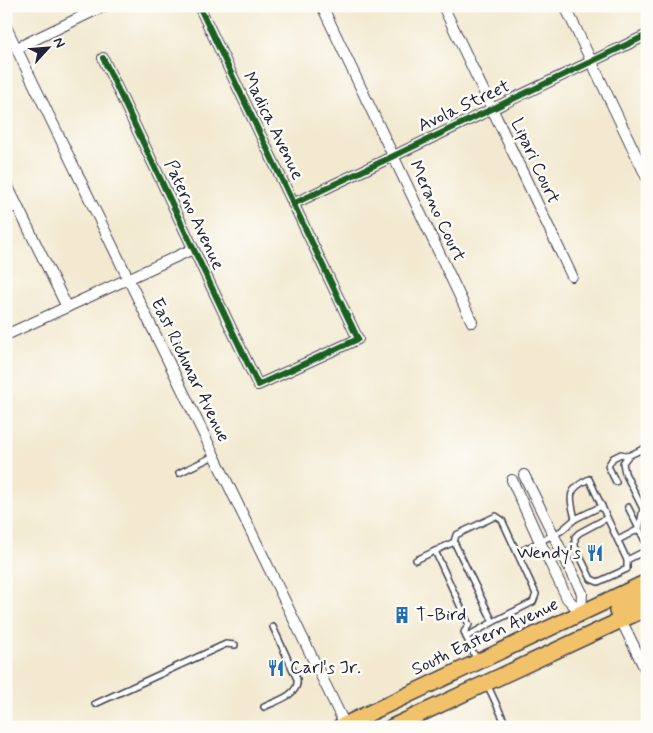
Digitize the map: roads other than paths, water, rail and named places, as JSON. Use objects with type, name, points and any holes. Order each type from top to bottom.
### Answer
[{"type":"main road","name":"South Eastern Avenue","points":[[343,726],[647,582]]},
{"type":"main road","points":[[621,620],[617,611],[621,607],[647,594]]},
{"type":"main road","points":[[392,727],[647,608]]},
{"type":"main road","points":[[581,613],[591,634]]},
{"type":"street","points":[[16,48],[104,6]]},
{"type":"street","name":"Madica Avenue","points":[[199,6],[358,339],[258,386]]},
{"type":"street","name":"Merano Court","points":[[322,6],[472,322]]},
{"type":"street","name":"Lipari Court","points":[[443,6],[572,276]]},
{"type":"street","points":[[565,6],[647,178]]},
{"type":"street","name":"East Richmar Avenue","points":[[6,27],[343,726]]},
{"type":"street","name":"Avola Street","points":[[293,204],[647,35]]},
{"type":"street","name":"Paterno Avenue","points":[[102,58],[258,386]]},
{"type":"street","points":[[6,183],[67,308]]},
{"type":"street","points":[[6,210],[17,205]]},
{"type":"street","points":[[6,335],[193,249]]},
{"type":"street","points":[[524,475],[582,593],[581,613]]},
{"type":"street","points":[[512,480],[567,598],[581,613]]},
{"type":"street","points":[[621,620],[647,673]]},
{"type":"lane","points":[[618,540],[639,529],[645,508],[625,473],[623,463],[628,456],[647,447]]},
{"type":"lane","points":[[616,482],[608,466],[614,458],[621,454],[628,456]]},
{"type":"lane","points":[[179,473],[214,456]]},
{"type":"lane","points":[[575,519],[571,495],[574,488],[589,479],[608,518],[627,560],[627,569],[598,582],[591,579],[575,546],[575,538],[579,532],[608,518]]},
{"type":"lane","points":[[517,553],[561,531],[575,519],[602,506]]},
{"type":"lane","points":[[628,507],[647,544]]},
{"type":"lane","points":[[466,637],[533,602],[536,594],[502,520],[496,516],[456,536],[454,542],[493,622]]},
{"type":"lane","points":[[416,560],[454,542]]},
{"type":"lane","points":[[627,560],[647,550]]},
{"type":"lane","points":[[435,551],[469,625],[464,632],[478,662]]},
{"type":"lane","points":[[264,707],[290,694],[298,684],[273,627]]},
{"type":"lane","points":[[95,704],[226,644],[235,645]]},
{"type":"lane","points":[[487,682],[507,727]]},
{"type":"place","name":"Wendy's","points":[[595,553]]},
{"type":"place","name":"T-Bird","points":[[402,615]]},
{"type":"place","name":"Carl's Jr.","points":[[276,668]]}]
